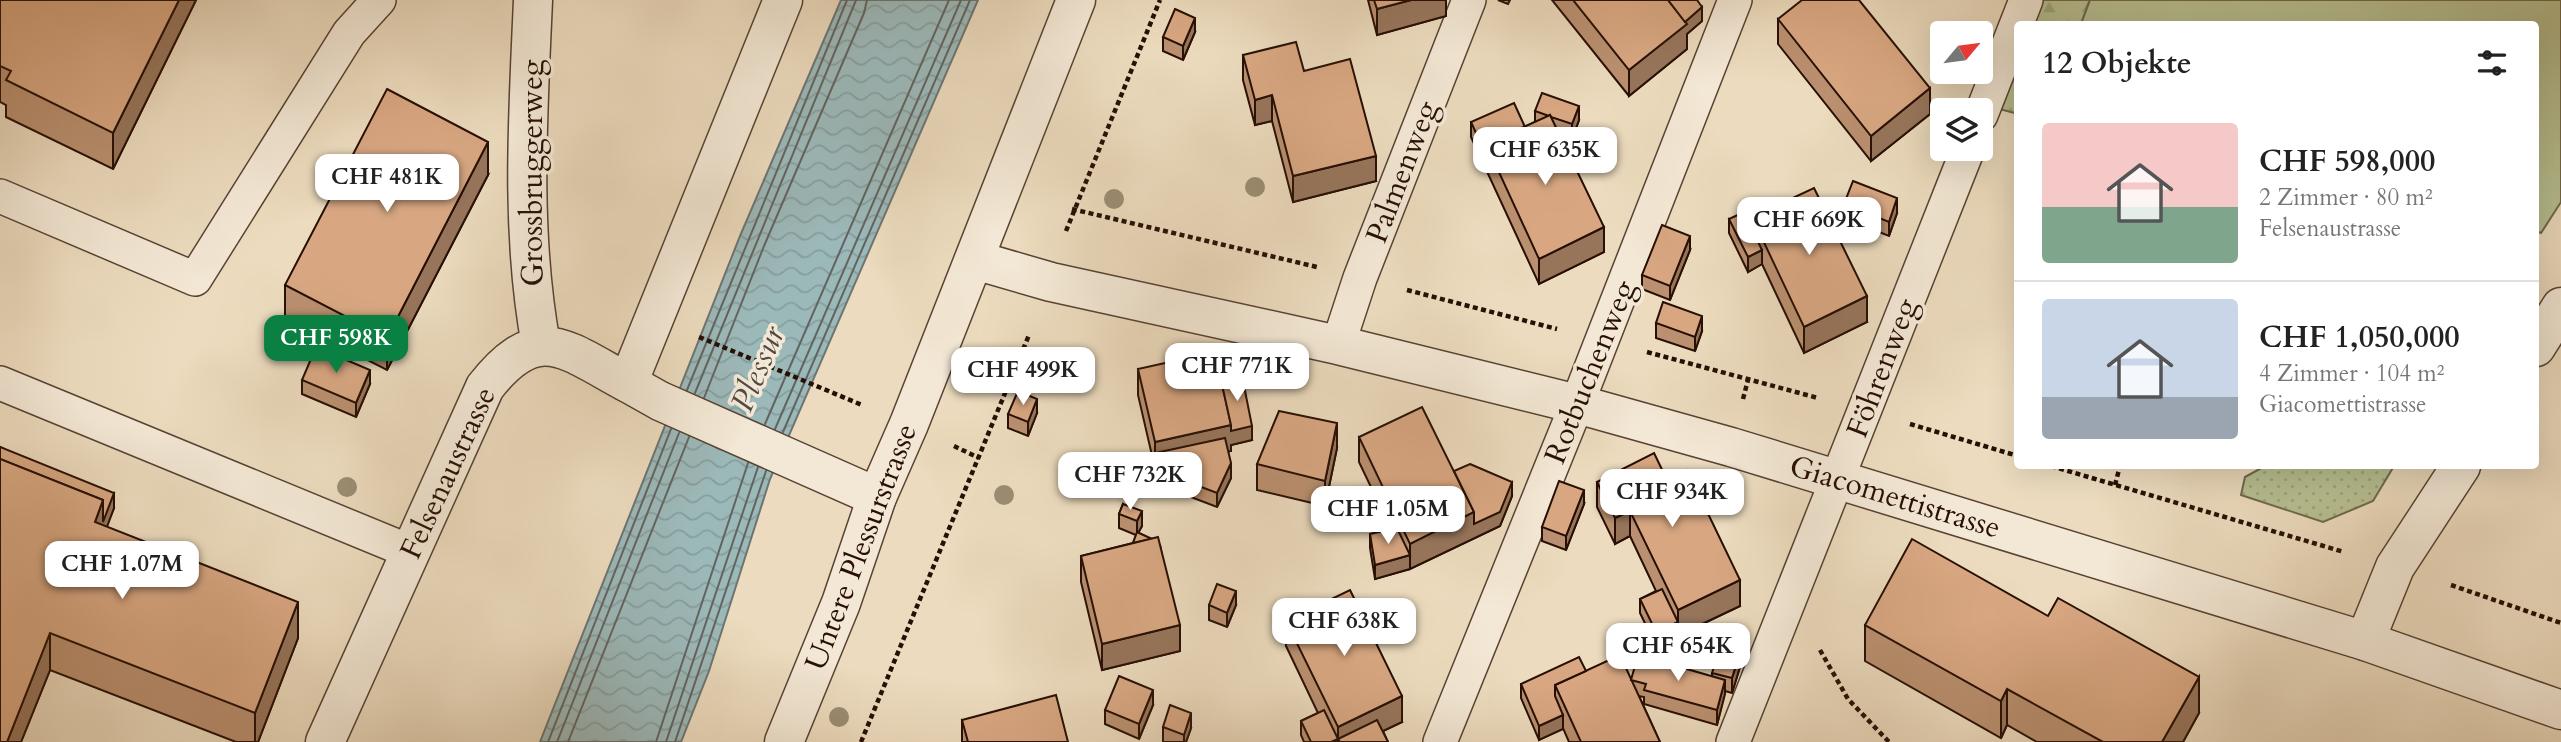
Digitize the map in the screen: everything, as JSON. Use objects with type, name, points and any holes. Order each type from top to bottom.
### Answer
[{"type":"street","name":"Grossbruggerweg","points":[[533,0],[526,159],[532,299],[541,345]]},
{"type":"street","points":[[644,392],[783,0]]},
{"type":"street","name":"Untere Plessurstrasse","points":[[784,742],[841,603],[877,496],[975,260],[1076,0]]},
{"type":"street","name":"Giacomettistrasse","points":[[975,260],[1051,282],[1338,345],[1577,404],[1838,479],[2365,641],[2561,710]]},
{"type":"street","points":[[2539,342],[2561,307]]},
{"type":"street","points":[[541,345],[564,348],[644,392],[877,496]]},
{"type":"street","name":"Felsenaustrasse","points":[[325,742],[485,387],[502,365],[526,349],[541,345]]},
{"type":"street","points":[[2365,641],[2395,567],[2459,469]]},
{"type":"lane","points":[[0,196],[195,279],[349,33],[379,0]]},
{"type":"lane","name":"Palmenweg","points":[[1338,345],[1360,278],[1469,0]]},
{"type":"lane","name":"Rotbuchenweg","points":[[1440,742],[1603,341],[1735,0]]},
{"type":"lane","points":[[2018,21],[2026,0]]},
{"type":"lane","points":[[1988,98],[2014,31]]},
{"type":"lane","name":"Föhrenweg","points":[[1733,742],[1963,161]]},
{"type":"lane","points":[[0,383],[411,552]]},
{"type":"path","points":[[1066,231],[1072,209],[1160,0]]},
{"type":"path","points":[[1072,209],[1360,278],[1603,341],[1866,411],[2014,455]]},
{"type":"path","points":[[861,742],[1029,335]]},
{"type":"path","points":[[697,336],[870,409]]},
{"type":"path","points":[[1742,403],[1748,380]]},
{"type":"path","points":[[944,442],[979,458]]},
{"type":"path","points":[[2061,469],[2344,552]]},
{"type":"path","points":[[2115,485],[2119,469]]},
{"type":"path","points":[[2451,585],[2561,623]]},
{"type":"path","points":[[1791,598],[1848,699],[1889,742]]},
{"type":"green space","points":[[2040,0],[2090,0],[2082,21],[2031,21]]},
{"type":"green space","points":[[2090,0],[2561,0],[2561,202],[2539,232],[2539,21],[2082,21]]},
{"type":"green space","points":[[2014,64],[2014,113],[1996,108]]},
{"type":"green space","points":[[2260,469],[2392,469],[2373,501],[2323,522],[2241,495],[2245,477]]},
{"type":"water","name":"Plessur","points":[[841,0],[978,0],[770,479],[709,671],[681,742],[540,742],[740,236]]},
{"type":"building","points":[[0,0],[179,0],[113,133],[6,80],[11,71],[0,66]]},
{"type":"building","points":[[1374,0],[1411,0],[1377,9]]},
{"type":"building","points":[[1573,0],[1668,0],[1687,24],[1629,70]]},
{"type":"building","points":[[1668,0],[1697,0],[1702,7],[1685,22]]},
{"type":"building","points":[[1802,0],[1859,0],[1930,88],[1871,136],[1778,19]]},
{"type":"building","points":[[1175,9],[1195,18],[1183,46],[1163,37]]},
{"type":"building","points":[[1296,42],[1304,71],[1350,59],[1376,156],[1293,176],[1272,95],[1255,100],[1243,55]]},
{"type":"building","points":[[387,89],[488,142],[387,338],[285,285]]},
{"type":"building","points":[[1542,93],[1579,106],[1572,124],[1535,111]]},
{"type":"building","points":[[1514,103],[1525,127],[1486,144],[1486,155],[1471,122]]},
{"type":"building","points":[[1550,115],[1604,227],[1539,259],[1486,144]]},
{"type":"building","points":[[1853,181],[1897,198],[1889,222],[1844,204]]},
{"type":"building","points":[[1814,188],[1867,296],[1804,327],[1752,217]]},
{"type":"building","points":[[1744,212],[1762,250],[1748,257],[1729,219]]},
{"type":"building","points":[[1662,225],[1690,236],[1670,286],[1642,275]]},
{"type":"building","points":[[1663,302],[1702,316],[1695,337],[1656,323]]},
{"type":"building","points":[[316,347],[370,370],[356,403],[302,380]]},
{"type":"building","points":[[1215,352],[1231,425],[1155,442],[1138,369]]},
{"type":"building","points":[[1242,376],[1252,426],[1231,431],[1221,380]]},
{"type":"building","points":[[1018,391],[1037,399],[1028,422],[1008,414]]},
{"type":"building","points":[[1422,407],[1474,512],[1410,544],[1359,437]]},
{"type":"building","points":[[1279,411],[1337,423],[1325,481],[1257,464]]},
{"type":"building","points":[[1225,438],[1231,463],[1217,493],[1154,469],[1155,453]]},
{"type":"building","points":[[0,447],[114,493],[103,522],[103,500],[0,459]]},
{"type":"building","points":[[1654,453],[1667,480],[1687,470],[1740,580],[1678,610],[1630,511],[1615,518],[1597,482]]},
{"type":"building","points":[[0,459],[103,500],[95,522],[298,602],[255,713],[50,633],[7,742],[0,742]]},
{"type":"building","points":[[1470,464],[1512,482],[1500,512],[1474,524],[1474,512],[1454,471]]},
{"type":"building","points":[[1559,481],[1584,490],[1566,536],[1542,527]]},
{"type":"building","points":[[1123,504],[1142,511],[1137,521],[1119,514]]},
{"type":"building","points":[[1397,528],[1410,555],[1375,565],[1370,534]]},
{"type":"building","points":[[1137,532],[1152,539],[1133,543]]},
{"type":"building","points":[[1158,537],[1180,625],[1102,644],[1081,556]]},
{"type":"building","points":[[1912,539],[2048,616],[2058,598],[2199,677],[2162,742],[2103,742],[2007,689],[2001,701],[1865,625]]},
{"type":"building","points":[[1217,584],[1236,591],[1227,613],[1209,605]]},
{"type":"building","points":[[1662,589],[1678,622],[1656,632],[1640,599]]},
{"type":"building","points":[[1350,590],[1402,696],[1338,727],[1286,621]]},
{"type":"building","points":[[1725,634],[1744,640],[1732,678],[1712,673]]},
{"type":"building","points":[[1620,655],[1660,742],[1581,742],[1555,685]]},
{"type":"building","points":[[1638,655],[1725,680],[1717,710],[1644,690],[1646,684],[1631,680]]},
{"type":"building","points":[[1579,657],[1586,671],[1555,685],[1555,696],[1563,715],[1539,726],[1521,684]]},
{"type":"building","points":[[1119,676],[1153,690],[1139,724],[1105,710]]},
{"type":"building","points":[[1056,695],[1068,742],[968,742],[962,720]]},
{"type":"building","points":[[1170,705],[1191,713],[1184,735],[1163,727]]},
{"type":"building","points":[[1324,710],[1338,739],[1331,742],[1311,742],[1301,721]]},
{"type":"building","points":[[1377,720],[1388,742],[1340,742],[1338,739]]}]
